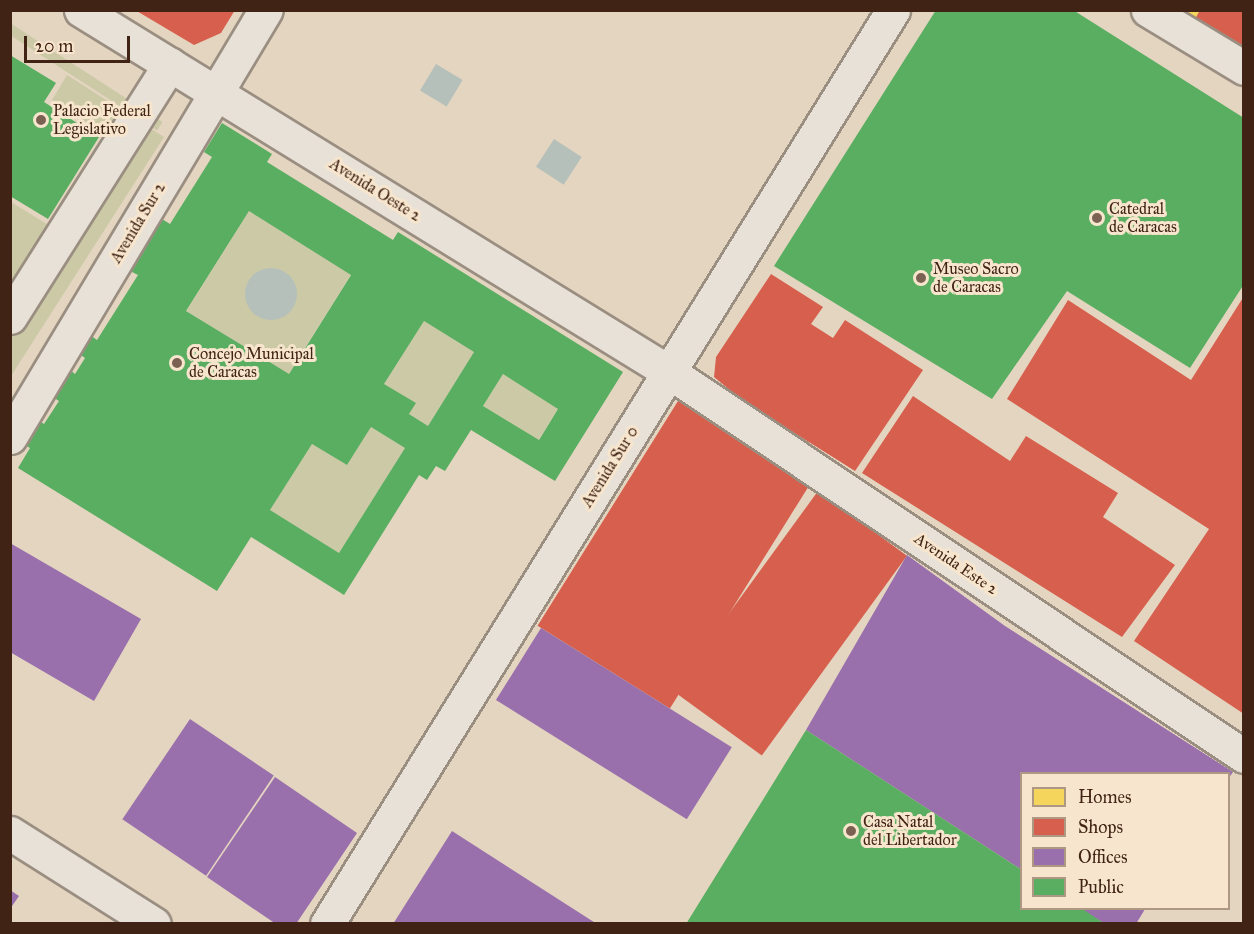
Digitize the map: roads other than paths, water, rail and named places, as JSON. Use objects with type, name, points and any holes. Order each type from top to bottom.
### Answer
[{"type":"street","name":"Avenida Oeste 2","points":[[81,10],[669,372]]},
{"type":"street","name":"Avenida Sur 2","points":[[10,437],[266,10]]},
{"type":"street","name":"Avenida Sur 0","points":[[327,924],[893,10]]},
{"type":"street","points":[[1148,10],[1244,68]]},
{"type":"street","points":[[10,317],[171,64]]},
{"type":"street","name":"Avenida Este 2","points":[[669,372],[1244,756]]},
{"type":"street","points":[[10,833],[154,924]]},
{"type":"place","name":"Palacio Federal Legislativo","points":[[41,120]]},
{"type":"place","name":"Catedral de Caracas","points":[[1097,218]]},
{"type":"place","name":"Museo Sacro de Caracas","points":[[921,278]]},
{"type":"place","name":"Concejo Municipal de Caracas","points":[[177,363]]},
{"type":"place","name":"Casa Natal del Libertador","points":[[851,831]]}]
